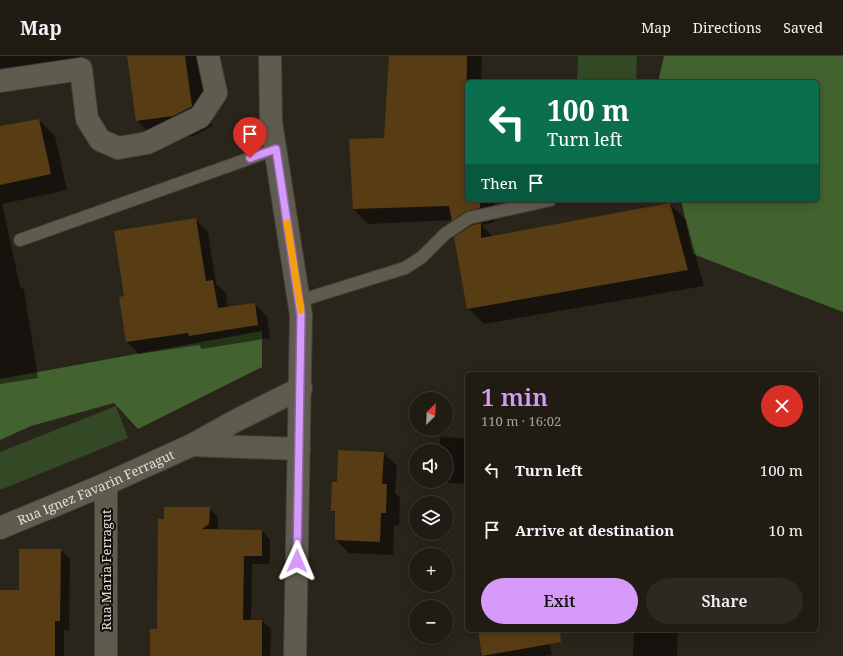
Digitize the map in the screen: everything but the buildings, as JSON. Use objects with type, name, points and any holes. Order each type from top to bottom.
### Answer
[{"type":"street","points":[[0,81],[81,69],[87,119],[100,140],[118,148],[147,143],[200,117],[216,93],[208,56]]},
{"type":"street","points":[[270,56],[271,122],[301,315],[301,388],[295,656]]},
{"type":"street","name":"Rua Ignez Favarin Ferragut","points":[[0,528],[192,446],[235,421],[301,388]]},
{"type":"street","name":"Rua Ignez Favarin Ferragut","points":[[192,446],[299,449]]},
{"type":"street","name":"Rua Maria Ferragut","points":[[106,484],[106,656]]},
{"type":"lane","points":[[20,240],[276,149]]},
{"type":"lane","points":[[299,301],[405,268],[422,257],[445,234],[469,218],[541,202]]},
{"type":"green space","points":[[578,56],[637,56],[636,80],[577,80]]},
{"type":"green space","points":[[664,56],[843,56],[843,312],[693,254],[681,202],[819,202],[819,80],[658,80]]},
{"type":"green space","points":[[262,331],[262,367],[138,429],[114,403],[31,426],[0,440],[0,379]]},
{"type":"green space","points":[[116,406],[128,438],[0,490],[0,452]]},
{"type":"slow traffic","points":[[287,223],[301,310]]},
{"type":"route","points":[[250,158],[276,149],[301,315],[297,561]]}]
